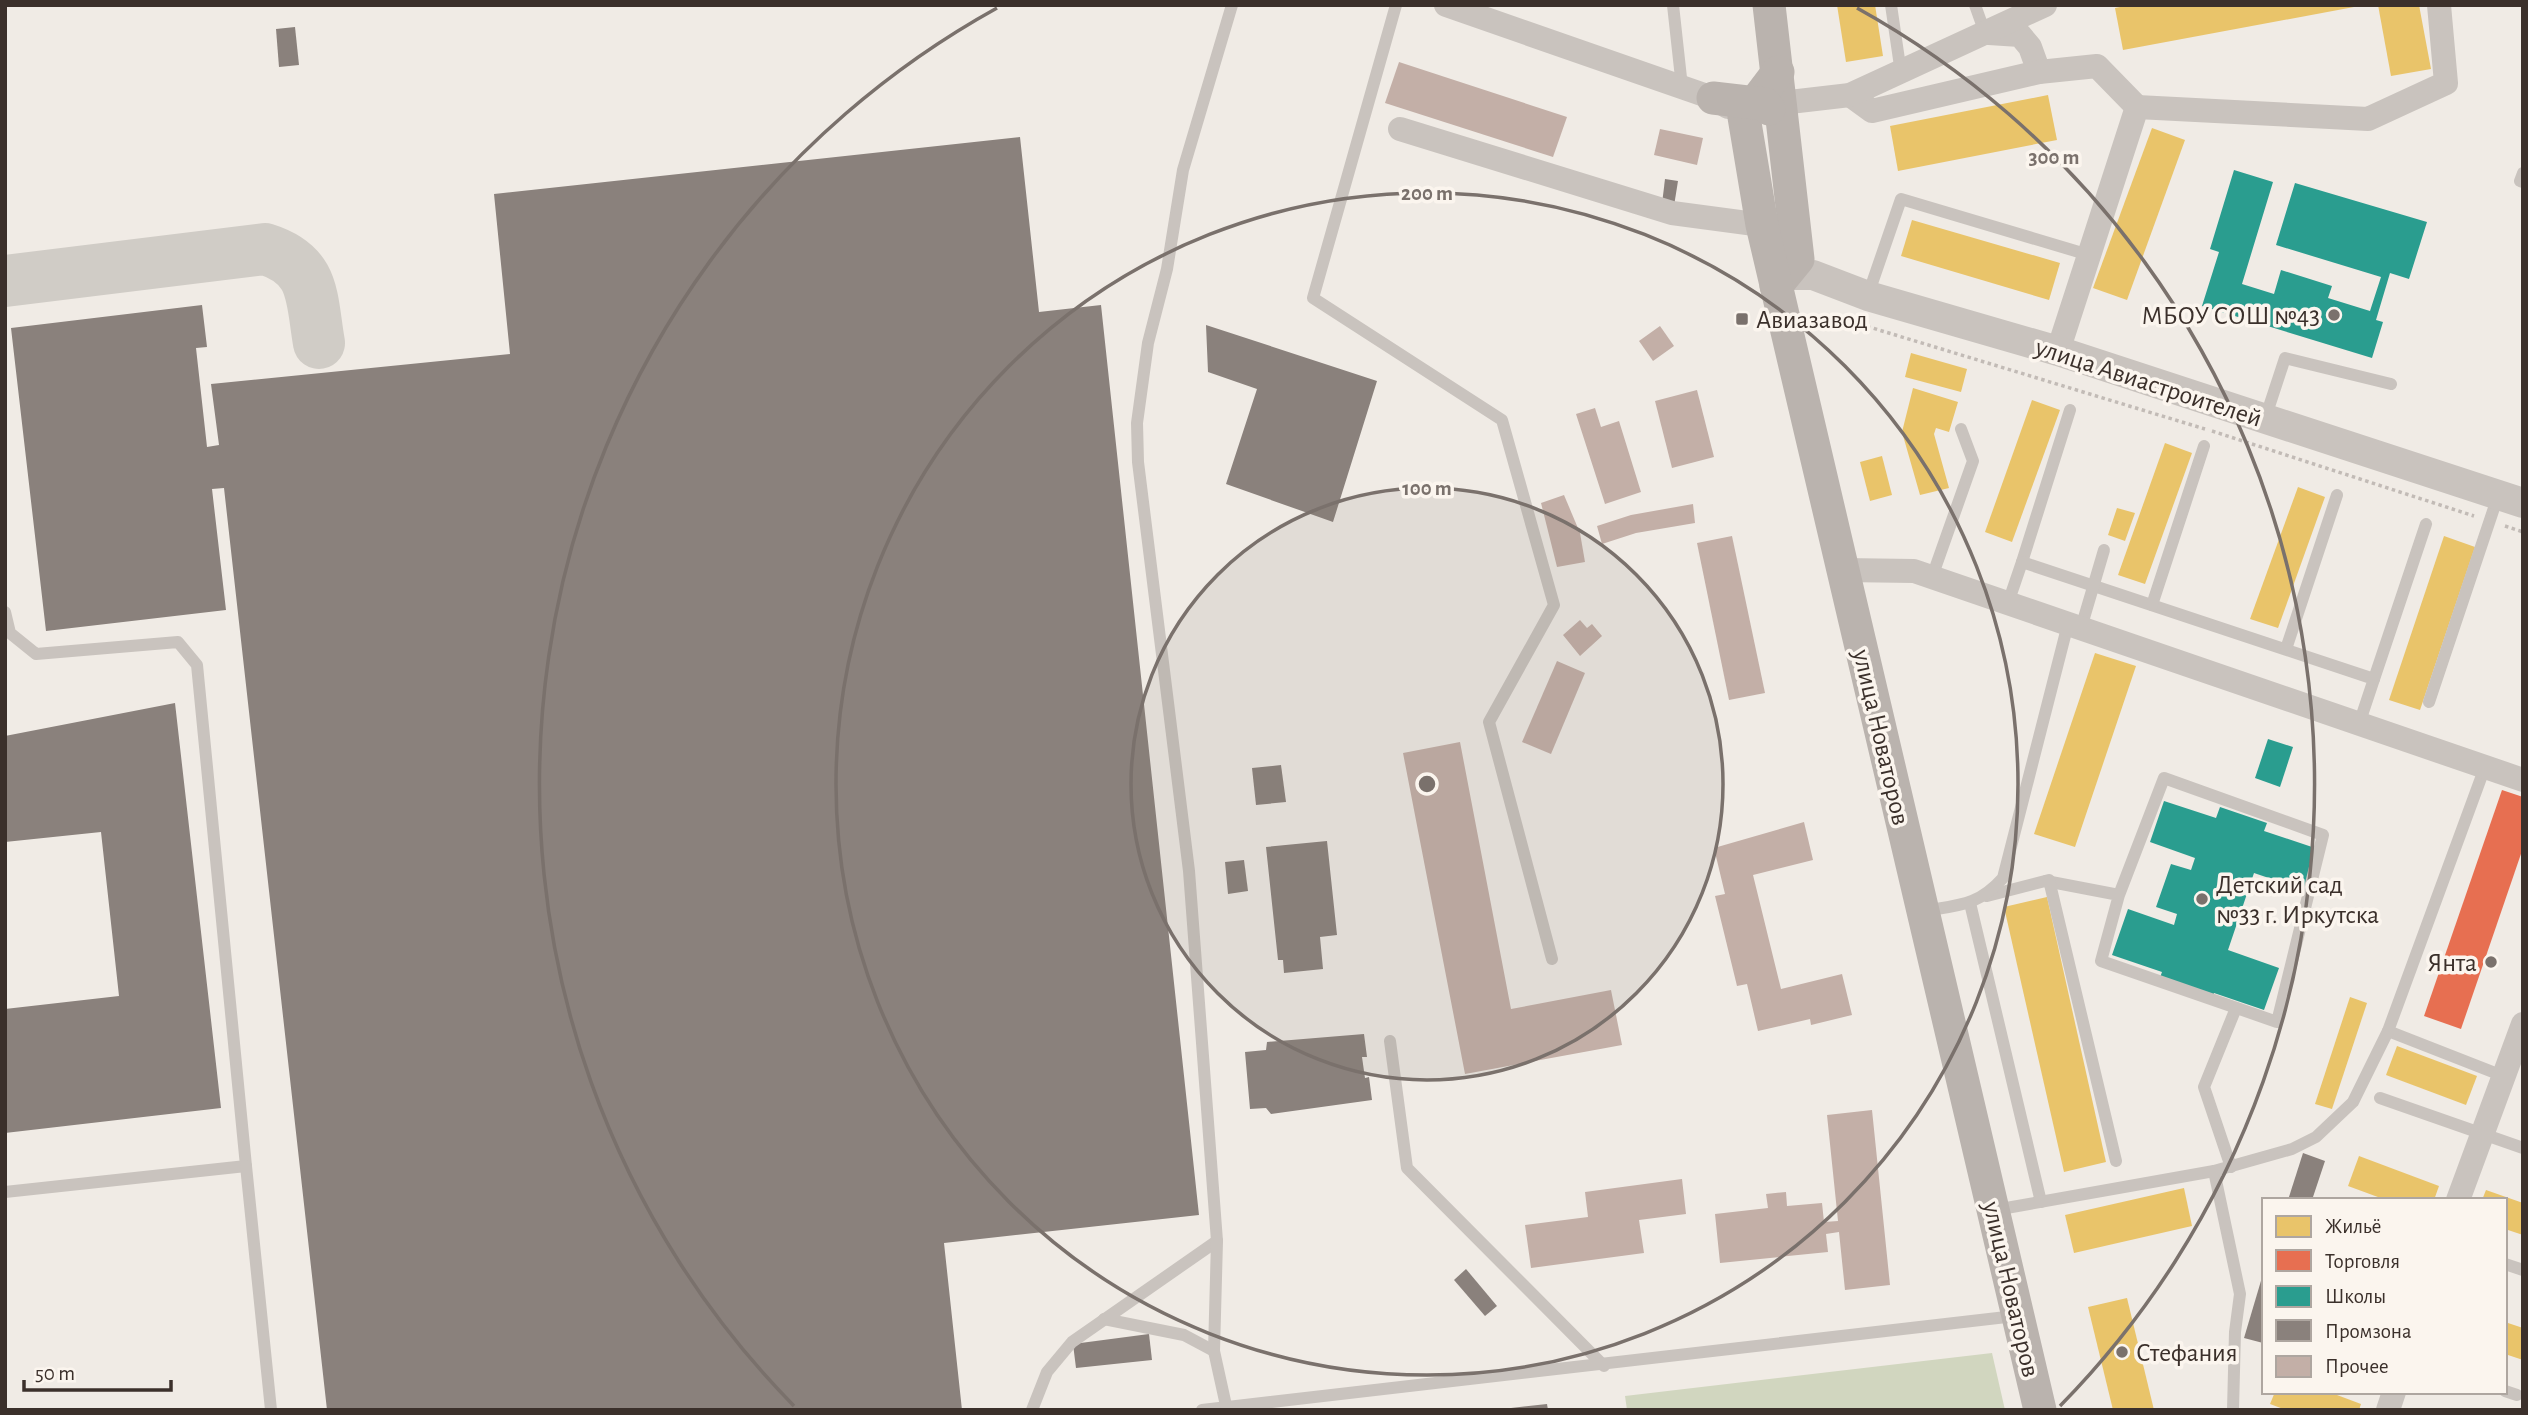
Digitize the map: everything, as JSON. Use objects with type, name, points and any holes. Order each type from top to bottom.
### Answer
[{"type":"main road","points":[[1771,17],[1798,260],[1778,280]]},
{"type":"main road","points":[[1713,98],[1765,104],[1781,101]]},
{"type":"main road","points":[[1744,117],[1781,101]]},
{"type":"main road","name":"улица Новаторов","points":[[1744,117],[1762,225],[1778,280],[1843,570],[2040,1410]]},
{"type":"street","points":[[1446,5],[1713,98],[1744,117]]},
{"type":"street","points":[[1781,101],[1850,95],[2045,5]]},
{"type":"street","points":[[1850,95],[1872,111],[2039,72],[2097,66],[2137,107],[2368,119],[2446,83],[2439,5]]},
{"type":"street","points":[[1984,33],[2021,35],[2030,47],[2039,72]]},
{"type":"street","points":[[2058,351],[2137,107]]},
{"type":"street","points":[[1400,129],[1672,214],[1762,225]]},
{"type":"street","name":"улица Авиастроителей","points":[[1778,280],[1813,275],[1868,296],[2058,351],[2510,499]]},
{"type":"street","points":[[1843,570],[1914,571],[2523,780]]},
{"type":"street","points":[[2459,1198],[2523,1024]]},
{"type":"lane","points":[[1227,1408],[1214,1351],[1217,1241],[1189,871],[1138,462],[1137,423],[1148,343],[1167,269],[1183,170],[1232,5]]},
{"type":"lane","points":[[1396,5],[1313,298],[1502,420],[1554,605],[1489,722],[1552,959]]},
{"type":"lane","points":[[1673,5],[1682,87]]},
{"type":"lane","points":[[1891,5],[1901,73]]},
{"type":"lane","points":[[1975,5],[1984,33]]},
{"type":"lane","points":[[2523,173],[2520,181],[2523,182]]},
{"type":"lane","points":[[1868,296],[1900,199],[2089,255]]},
{"type":"lane","points":[[2265,419],[2285,358],[2390,384]]},
{"type":"lane","points":[[2008,603],[2070,410]]},
{"type":"lane","points":[[1932,577],[1973,461],[1961,429]]},
{"type":"lane","points":[[2152,605],[2204,446]]},
{"type":"lane","points":[[2286,649],[2337,495]]},
{"type":"lane","points":[[2429,702],[2510,499]]},
{"type":"lane","points":[[2359,724],[2426,524]]},
{"type":"lane","points":[[1987,896],[2003,878],[2075,626],[2095,586],[2105,550]]},
{"type":"lane","points":[[2022,562],[2374,678]]},
{"type":"lane","points":[[5,612],[10,633],[36,654],[178,642],[197,665],[271,1410]]},
{"type":"lane","points":[[1994,1210],[2214,1171],[2292,1149],[2316,1137],[2353,1102],[2388,1031],[2485,767]]},
{"type":"lane","points":[[2164,778],[2323,835],[2277,1022],[2102,961],[2119,895],[2164,778]]},
{"type":"lane","points":[[2046,881],[2049,880],[2116,1161]]},
{"type":"lane","points":[[1923,911],[1970,903],[2046,881],[2119,895]]},
{"type":"lane","points":[[1970,903],[2041,1202]]},
{"type":"lane","points":[[2231,1167],[2204,1087],[2236,1008]]},
{"type":"lane","points":[[2388,1031],[2503,1076]]},
{"type":"lane","points":[[1390,1041],[1407,1168],[1604,1366]]},
{"type":"lane","points":[[2380,1098],[2523,1148]]},
{"type":"lane","points":[[5,1192],[246,1166]]},
{"type":"lane","points":[[2214,1171],[2240,1294],[2235,1332],[2233,1410]]},
{"type":"lane","points":[[1032,1410],[1047,1372],[1072,1342],[1217,1241]]},
{"type":"lane","points":[[1202,1410],[1604,1366],[2019,1315]]},
{"type":"lane","points":[[1104,1319],[1184,1335],[1214,1351]]},
{"type":"green space","points":[[1992,1353],[2005,1410],[1627,1410],[1625,1396]]},
{"type":"building: Жильё","points":[[1837,5],[1875,5],[1883,56],[1846,62]]},
{"type":"building: Жильё","points":[[2130,5],[2354,7],[2123,50],[2115,8]]},
{"type":"building: Жильё","points":[[2378,5],[2419,5],[2431,69],[2391,76]]},
{"type":"building: Жильё","points":[[2048,95],[2057,140],[1898,171],[1890,126]]},
{"type":"building: Жильё","points":[[2152,128],[2185,140],[2127,300],[2093,288]]},
{"type":"building: Жильё","points":[[1912,220],[2060,263],[2049,300],[1901,256]]},
{"type":"building: Жильё","points":[[1911,353],[1967,369],[1961,392],[1905,377]]},
{"type":"building: Жильё","points":[[1913,388],[1958,402],[1949,432],[1936,428],[1934,434],[1949,488],[1920,495],[1902,432]]},
{"type":"building: Жильё","points":[[2032,400],[2060,410],[2012,542],[1985,532]]},
{"type":"building: Жильё","points":[[2165,443],[2192,453],[2145,584],[2118,575]]},
{"type":"building: Жильё","points":[[1882,456],[1892,495],[1870,501],[1860,462]]},
{"type":"building: Жильё","points":[[2298,487],[2325,497],[2278,628],[2250,619]]},
{"type":"building: Жильё","points":[[2117,508],[2135,513],[2125,541],[2108,535]]},
{"type":"building: Жильё","points":[[2444,536],[2475,547],[2420,710],[2389,700]]},
{"type":"building: Жильё","points":[[2095,653],[2136,666],[2075,847],[2034,834]]},
{"type":"building: Жильё","points":[[2047,897],[2106,1162],[2064,1172],[2004,907]]},
{"type":"building: Жильё","points":[[2350,997],[2367,1003],[2332,1109],[2315,1104]]},
{"type":"building: Жильё","points":[[2397,1046],[2477,1076],[2466,1105],[2386,1075]]},
{"type":"building: Жильё","points":[[2359,1156],[2439,1186],[2435,1198],[2381,1198],[2348,1186]]},
{"type":"building: Жильё","points":[[2184,1188],[2192,1226],[2074,1253],[2065,1215]]},
{"type":"building: Жильё","points":[[2486,1190],[2523,1203],[2523,1235],[2507,1230],[2507,1198],[2483,1198]]},
{"type":"building: Жильё","points":[[2127,1298],[2154,1410],[2113,1410],[2088,1307]]},
{"type":"building: Жильё","points":[[2507,1323],[2523,1328],[2523,1360],[2507,1355]]},
{"type":"building: Жильё","points":[[2274,1394],[2334,1394],[2361,1404],[2359,1410],[2286,1410],[2270,1404]]},
{"type":"building: Торговля","points":[[2502,790],[2523,797],[2523,848],[2461,1029],[2424,1016]]},
{"type":"building: Школы","points":[[2234,170],[2273,182],[2242,284],[2274,294],[2281,270],[2332,286],[2328,298],[2370,311],[2381,277],[2276,245],[2295,183],[2427,222],[2409,279],[2390,273],[2376,320],[2383,322],[2372,358],[2202,306],[2219,252],[2210,249]]},
{"type":"building: Школы","points":[[2268,739],[2293,747],[2280,787],[2255,778]]},
{"type":"building: Школы","name":"Детский сад №33 г. Иркутска","points":[[2164,801],[2216,818],[2220,807],[2267,823],[2264,831],[2318,849],[2304,890],[2254,873],[2228,950],[2279,968],[2264,1010],[2214,993],[2211,1001],[2158,983],[2162,972],[2112,955],[2128,909],[2174,925],[2177,914],[2156,907],[2171,864],[2191,870],[2195,858],[2150,842]]},
{"type":"building: Промзона","points":[[295,27],[299,65],[279,67],[276,29]]},
{"type":"building: Промзона","points":[[1020,137],[1039,312],[1101,305],[1199,1215],[944,1243],[962,1410],[327,1410],[224,488],[212,489],[226,610],[46,631],[11,328],[202,305],[207,347],[196,348],[207,447],[219,445],[211,384],[510,354],[494,194]]},
{"type":"building: Промзона","points":[[1665,179],[1678,181],[1674,206],[1662,204]]},
{"type":"building: Промзона","points":[[1206,325],[1377,381],[1333,522],[1226,484],[1257,389],[1208,372]]},
{"type":"building: Промзона","points":[[175,703],[221,1108],[5,1133],[5,1009],[119,996],[101,832],[5,842],[5,736]]},
{"type":"building: Промзона","points":[[1281,765],[1286,802],[1256,805],[1252,768]]},
{"type":"building: Промзона","points":[[1327,841],[1337,935],[1320,937],[1323,969],[1284,973],[1283,960],[1278,960],[1266,847]]},
{"type":"building: Промзона","points":[[1244,860],[1248,891],[1228,894],[1225,862]]},
{"type":"building: Промзона","points":[[1364,1034],[1367,1057],[1362,1057],[1365,1078],[1369,1077],[1372,1100],[1271,1114],[1266,1108],[1250,1109],[1245,1052],[1266,1050],[1267,1042]]},
{"type":"building: Промзона","points":[[2303,1153],[2325,1161],[2313,1198],[2289,1198]]},
{"type":"building: Промзона","points":[[1466,1269],[1497,1306],[1485,1316],[1454,1280]]},
{"type":"building: Промзона","points":[[2262,1277],[2262,1343],[2244,1338]]},
{"type":"building: Промзона","points":[[1149,1334],[1152,1360],[1076,1368],[1073,1344]]},
{"type":"building: Промзона","points":[[1547,1404],[1548,1410],[1511,1410],[1511,1408]]},
{"type":"building: Прочее","points":[[1399,62],[1567,117],[1553,157],[1385,103]]},
{"type":"building: Прочее","points":[[1660,129],[1703,138],[1697,165],[1654,155]]},
{"type":"building: Прочее","points":[[1660,326],[1674,346],[1653,361],[1639,341]]},
{"type":"building: Прочее","points":[[1697,390],[1714,457],[1672,468],[1655,401]]},
{"type":"building: Прочее","points":[[1595,408],[1601,427],[1619,421],[1641,492],[1605,504],[1576,414]]},
{"type":"building: Прочее","points":[[1564,495],[1580,533],[1585,562],[1557,567],[1541,503]]},
{"type":"building: Прочее","points":[[1693,504],[1695,523],[1636,533],[1602,544],[1597,526],[1631,515]]},
{"type":"building: Прочее","points":[[1732,536],[1765,693],[1729,700],[1697,543]]},
{"type":"building: Прочее","points":[[1580,620],[1587,628],[1592,624],[1602,636],[1580,656],[1563,635]]},
{"type":"building: Прочее","points":[[1557,661],[1585,673],[1551,754],[1522,742]]},
{"type":"building: Прочее","points":[[1460,742],[1511,1009],[1611,990],[1622,1045],[1465,1074],[1403,753]]},
{"type":"building: Прочее","points":[[1804,822],[1813,860],[1753,875],[1781,989],[1842,974],[1852,1015],[1811,1025],[1810,1019],[1758,1031],[1747,984],[1737,986],[1715,896],[1725,894],[1714,848]]},
{"type":"building: Прочее","points":[[1872,1110],[1890,1285],[1845,1290],[1839,1232],[1826,1234],[1828,1252],[1720,1263],[1715,1214],[1768,1208],[1766,1194],[1786,1192],[1787,1206],[1822,1203],[1824,1222],[1838,1221],[1827,1115]]},
{"type":"building: Прочее","points":[[1682,1179],[1686,1214],[1639,1220],[1644,1253],[1531,1268],[1525,1225],[1588,1217],[1585,1192]]},
{"type":"taxiway","points":[[5,281],[265,249],[294,264],[302,274],[312,297],[319,343]]},
{"type":"place","name":"МБОУ СОШ №43","points":[[2334,315]]},
{"type":"place","name":"Авиазавод","points":[[1742,319]]},
{"type":"place","name":"Детский сад №33 г. Иркутска","points":[[2202,899]]},
{"type":"place","name":"Янта","points":[[2491,962]]},
{"type":"place","name":"Стефания","points":[[2122,1352]]}]
